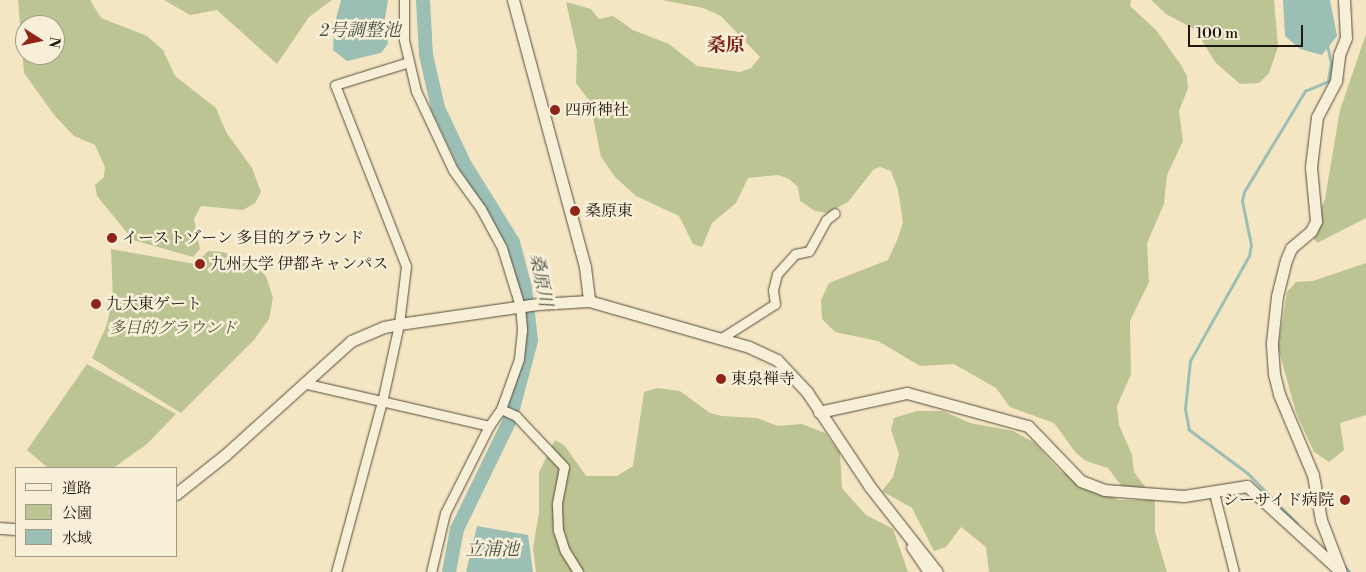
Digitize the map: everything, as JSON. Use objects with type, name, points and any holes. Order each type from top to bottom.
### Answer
[{"type":"street","points":[[404,0],[404,40],[416,91],[443,152],[493,228],[520,306],[522,330],[519,359],[501,409],[489,426],[445,513],[432,572]]},
{"type":"street","points":[[513,0],[585,267],[589,301]]},
{"type":"street","points":[[1340,570],[1321,520],[1313,475],[1279,394],[1274,374],[1272,342],[1277,296],[1286,260],[1291,248],[1310,231],[1316,221],[1311,167],[1317,117],[1336,80],[1338,55],[1346,38],[1344,0]]},
{"type":"street","points":[[336,572],[382,402],[400,324],[404,258],[335,85],[408,62]]},
{"type":"street","points":[[720,339],[775,304],[773,290],[777,274],[795,254],[809,250],[823,224],[835,213]]},
{"type":"street","points":[[178,492],[225,455],[351,341],[384,327],[400,324],[520,306],[589,301],[749,346],[777,360],[797,379],[883,504],[937,572]]},
{"type":"street","points":[[303,383],[489,426]]},
{"type":"street","points":[[819,412],[907,394],[1028,426],[1080,481],[1104,490],[1146,496],[1214,493],[1235,486],[1247,486],[1340,570]]},
{"type":"street","points":[[501,409],[516,416],[564,467],[558,504],[558,530],[564,551],[578,572]]},
{"type":"street","points":[[1214,493],[1234,572]]},
{"type":"street","points":[[883,504],[886,514],[928,572]]},
{"type":"street","points":[[0,528],[15,529]]},
{"type":"green space","points":[[18,0],[90,0],[101,18],[147,36],[163,50],[175,76],[216,108],[226,132],[252,168],[261,192],[255,203],[243,210],[201,206],[194,219],[200,249],[193,257],[133,240],[97,196],[95,185],[104,177],[105,167],[95,145],[74,136],[55,116],[24,73],[23,65],[65,65],[65,15],[19,15]]},
{"type":"green space","points":[[164,0],[332,0],[309,17],[277,64],[217,10],[190,15]]},
{"type":"green space","points":[[662,0],[1131,0],[1130,6],[1156,30],[1181,65],[1187,76],[1188,88],[1179,111],[1183,141],[1167,175],[1164,204],[1147,243],[1149,282],[1130,321],[1131,374],[1117,406],[1119,425],[1132,455],[1134,472],[1146,488],[1123,488],[1108,468],[1086,461],[1076,453],[1054,423],[1010,407],[996,388],[954,364],[920,366],[878,341],[835,332],[822,319],[821,300],[829,283],[888,260],[903,222],[898,190],[891,171],[880,167],[874,169],[848,202],[827,213],[815,211],[800,201],[798,187],[789,179],[778,175],[748,178],[736,203],[712,223],[702,247],[693,244],[679,216],[636,196],[616,178],[601,157],[590,102],[576,83],[577,51],[566,2],[591,9],[599,19],[613,16],[633,30],[669,44],[697,66],[740,72],[751,68],[760,57],[721,16],[703,8]]},
{"type":"green space","points":[[1151,0],[1274,0],[1278,47],[1269,73],[1259,83],[1240,84],[1215,62],[1196,30],[1166,14]]},
{"type":"green space","points":[[1366,34],[1366,218],[1317,243],[1311,233],[1325,199],[1340,110]]},
{"type":"green space","name":"多目的グラウンド","points":[[111,249],[195,264],[208,251],[223,252],[251,262],[266,276],[273,298],[269,319],[254,340],[181,413],[92,358],[106,327],[113,299]]},
{"type":"green space","points":[[1366,263],[1366,415],[1340,423],[1344,450],[1329,462],[1314,452],[1296,413],[1278,347],[1287,292],[1296,282],[1313,281]]},
{"type":"green space","points":[[87,364],[176,414],[147,444],[114,467],[47,467],[27,450]]},
{"type":"green space","points":[[657,388],[680,391],[710,413],[722,416],[757,418],[778,426],[802,424],[825,433],[840,453],[842,488],[866,515],[893,529],[908,572],[536,572],[533,548],[539,513],[539,472],[555,440],[565,446],[586,476],[617,476],[633,466],[644,392]]},
{"type":"green space","points":[[917,411],[943,411],[970,423],[1013,431],[1035,443],[1060,471],[1103,493],[1119,500],[1155,500],[1155,532],[1167,572],[989,572],[986,547],[961,527],[946,547],[934,551],[912,508],[882,491],[893,477],[899,454],[891,430],[894,418]]},
{"type":"water","name":"2号調整池","points":[[341,0],[388,0],[385,19],[388,44],[381,53],[347,61],[333,50],[334,26]]},
{"type":"water","points":[[1283,0],[1330,0],[1337,36],[1322,55],[1300,49],[1285,36]]},
{"type":"water","name":"立浦池","points":[[477,526],[528,535],[533,572],[466,572]]},
{"type":"waterway","name":"桑原川","points":[[423,0],[426,55],[438,108],[465,165],[513,242],[525,288],[531,341],[510,420],[457,529],[449,572]]},
{"type":"waterway","points":[[1297,524],[1248,474],[1189,430],[1185,409],[1190,361],[1249,256],[1251,245],[1242,201],[1244,192],[1305,91],[1328,81],[1331,63],[1327,45]]},
{"type":"waterway","points":[[1342,564],[1350,572]]},
{"type":"place","name":"四所神社","points":[[555,110]]},
{"type":"place","name":"桑原東","points":[[575,211]]},
{"type":"place","name":"イーストゾーン 多目的グラウンド","points":[[112,238]]},
{"type":"place","name":"九州大学 伊都キャンパス","points":[[200,264]]},
{"type":"place","name":"九大東ゲート","points":[[96,304]]},
{"type":"place","name":"東泉禅寺","points":[[721,379]]},
{"type":"place","name":"シーサイド病院","points":[[1345,500]]},
{"type":"district","name":"桑原","points":[[726,46]]}]
